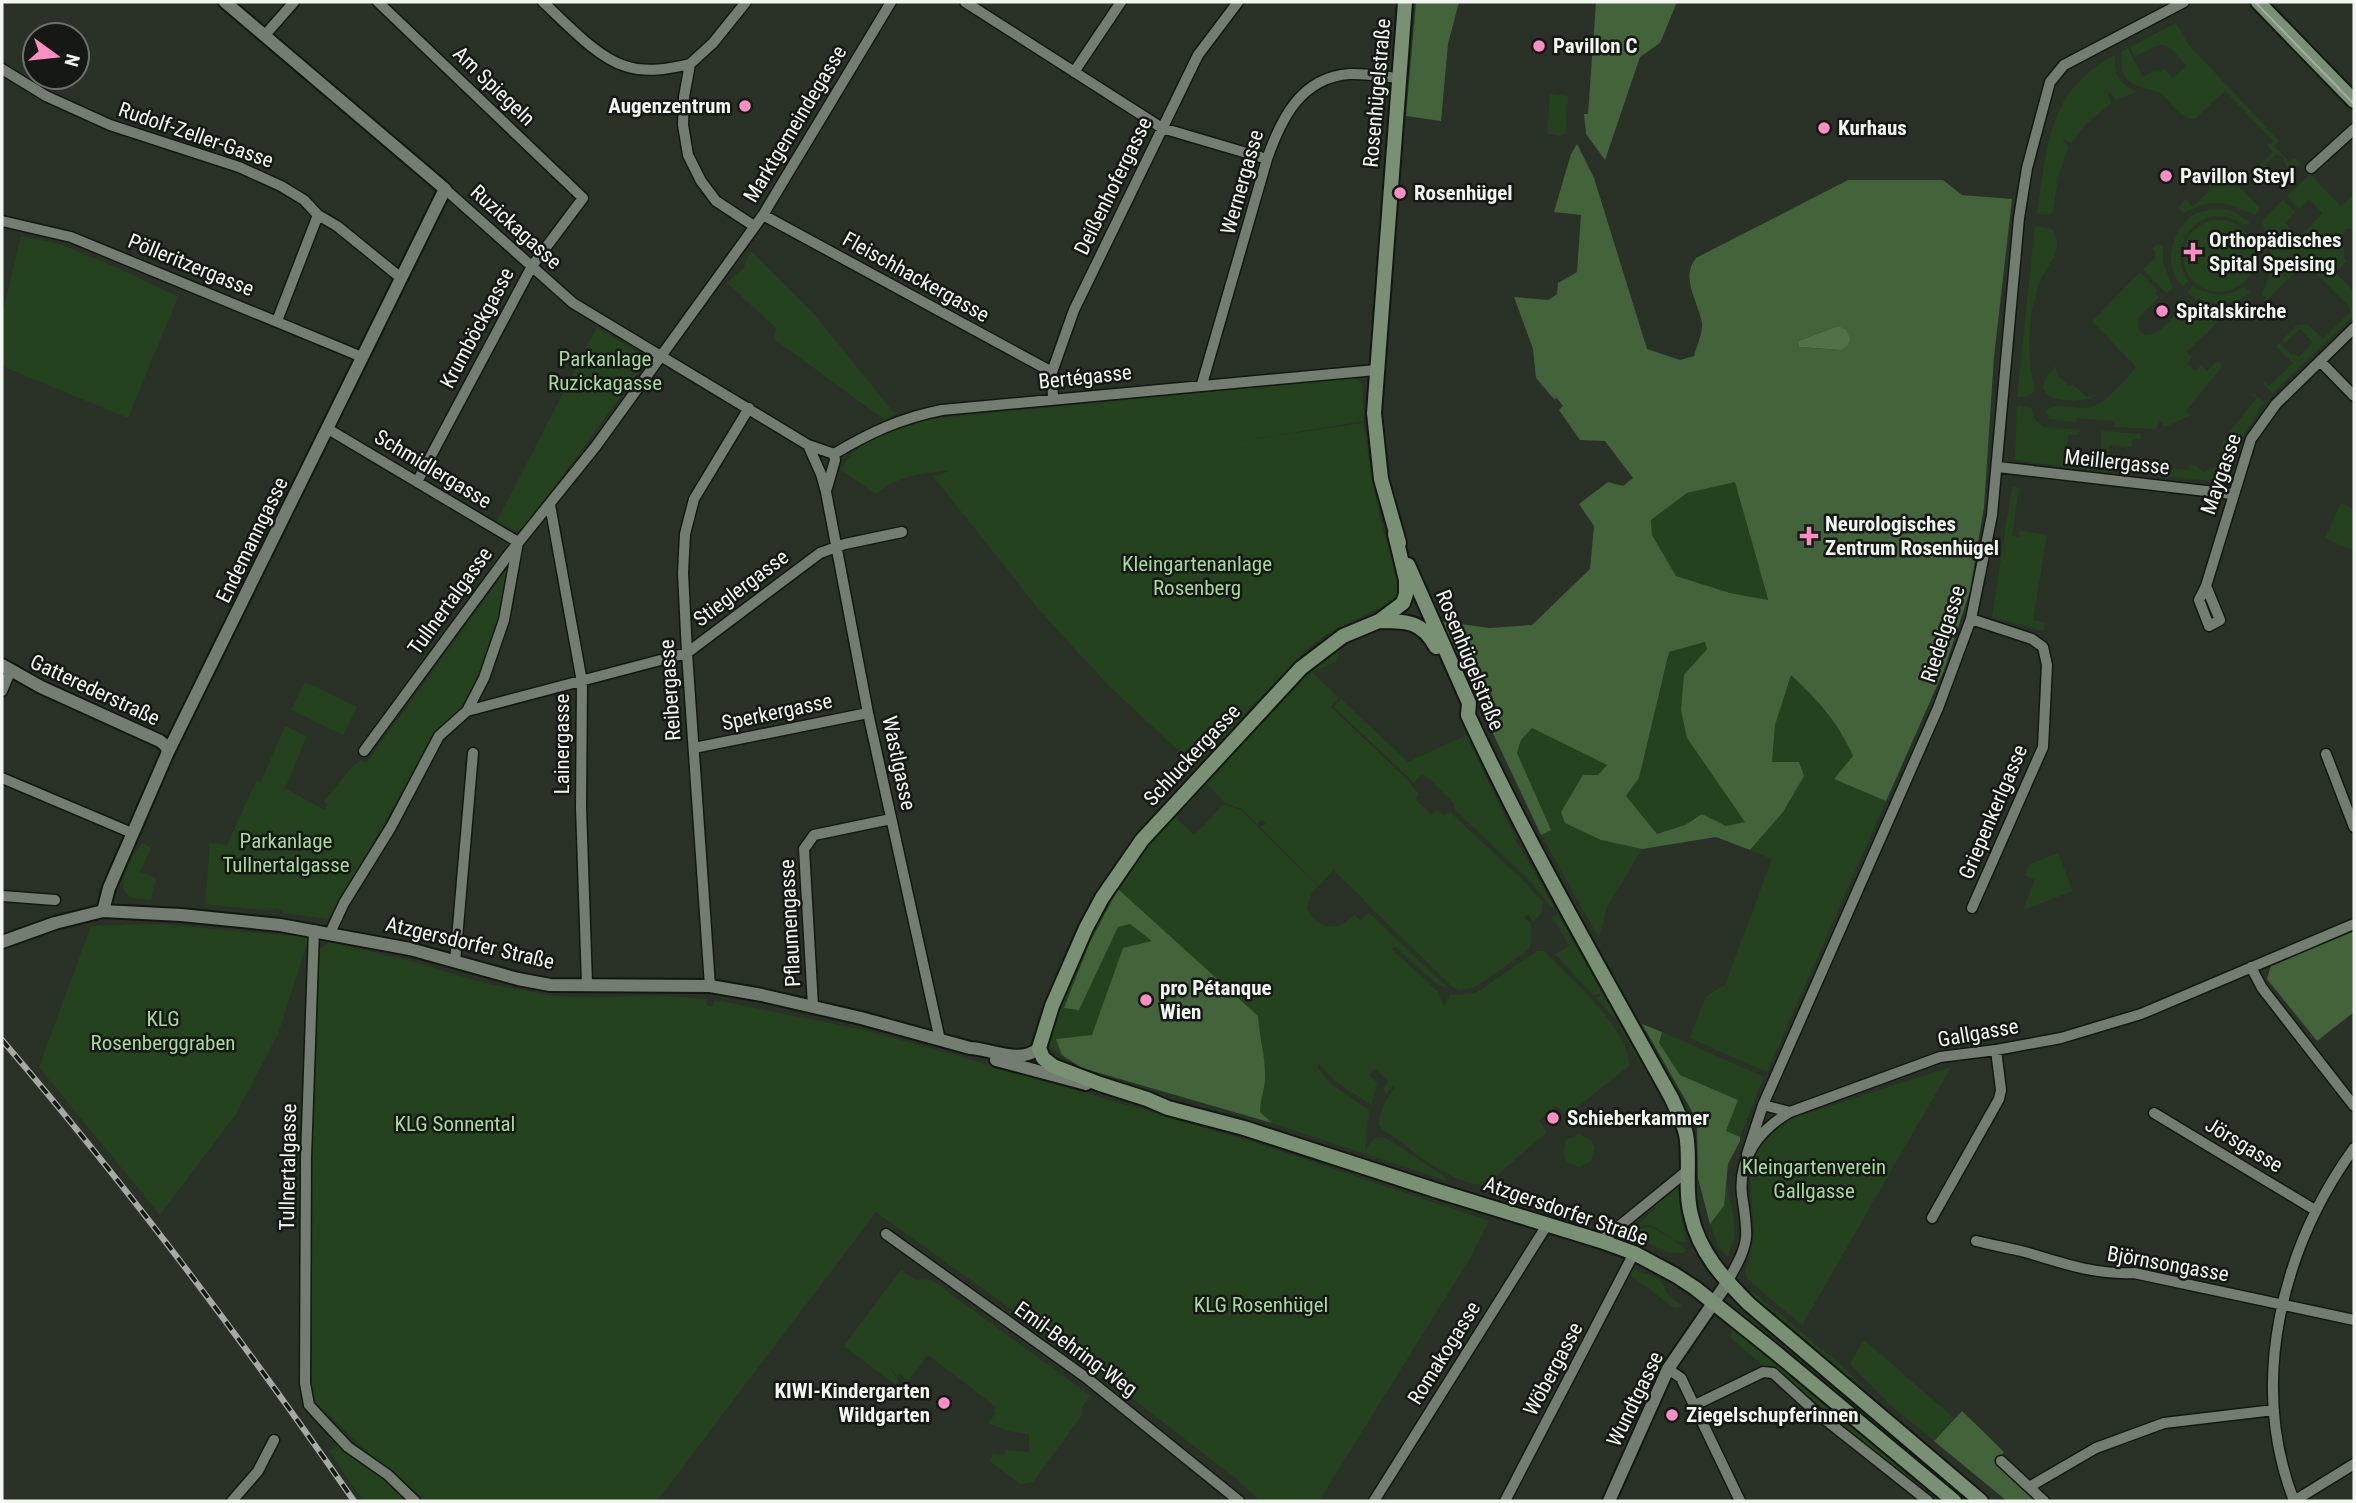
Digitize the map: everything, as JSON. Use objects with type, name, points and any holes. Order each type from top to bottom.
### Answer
[{"type":"main road","name":"Rosenhügelstraße","points":[[1405,2],[1376,370],[1375,428],[1381,479],[1395,534],[1469,703],[1468,715],[1530,843],[1672,1099],[1686,1136],[1690,1213],[1703,1248],[1727,1283]]},
{"type":"main road","points":[[2258,2],[2354,100]]},
{"type":"main road","points":[[2267,2],[2280,24]]},
{"type":"main road","name":"Schluckergasse","points":[[1039,1048],[1052,1006],[1086,928],[1101,898],[1142,839],[1301,668],[1343,636],[1379,621],[1403,603],[1406,580],[1395,534]]},
{"type":"main road","points":[[1379,621],[1411,623],[1429,636],[1468,715]]},
{"type":"main road","name":"Atzgersdorfer Straße","points":[[1039,1048],[1043,1058],[1053,1066],[1147,1098],[1175,1111],[1244,1128],[1634,1253],[1675,1275],[1713,1303],[1954,1501]]},
{"type":"main road","points":[[1727,1283],[1980,1501]]},
{"type":"street","name":"Ruzickagasse","points":[[225,2],[445,189],[573,303],[808,445]]},
{"type":"street","points":[[265,35],[294,2]]},
{"type":"street","name":"Am Spiegeln","points":[[378,2],[583,198]]},
{"type":"street","points":[[543,2],[604,56],[624,66],[644,70],[690,64],[713,43],[746,2]]},
{"type":"street","name":"Marktgemeindegasse","points":[[727,265],[763,215],[891,2]]},
{"type":"street","points":[[965,2],[1162,128],[1267,159]]},
{"type":"street","points":[[1074,72],[1121,2]]},
{"type":"street","name":"Deißenhofergasse","points":[[1053,399],[1052,372],[1069,320],[1198,55],[1238,2]]},
{"type":"street","name":"Riedelgasse","points":[[1747,1154],[1763,1105],[1938,708],[1971,620],[1984,563],[1998,467],[2020,218],[2027,168],[2050,82],[2064,65],[2184,2]]},
{"type":"street","points":[[690,64],[684,97],[683,125],[692,167],[716,201],[754,226]]},
{"type":"street","name":"Rudolf-Zeller-Gasse","points":[[2,69],[46,96],[110,125],[239,167],[272,182],[304,200],[318,215],[337,226],[401,278]]},
{"type":"street","name":"Wernergasse","points":[[1202,384],[1267,159],[1278,127],[1293,103],[1311,86],[1331,77],[1350,74],[1399,78]]},
{"type":"street","points":[[2311,168],[2354,129]]},
{"type":"street","name":"Endemanngasse","points":[[103,911],[107,894],[168,752],[445,189]]},
{"type":"street","name":"Krumböckgasse","points":[[417,482],[532,265],[583,198]]},
{"type":"street","points":[[277,321],[318,215]]},
{"type":"street","name":"Fleischhackergasse","points":[[763,215],[1052,372]]},
{"type":"street","name":"Pölleritzergasse","points":[[2,221],[71,237],[362,357]]},
{"type":"street","name":"Tullnertalgasse","points":[[364,751],[518,542],[551,505],[727,265]]},
{"type":"street","name":"Maygasse","points":[[2206,586],[2246,450],[2260,424],[2276,404],[2354,328]]},
{"type":"street","points":[[2320,361],[2354,396]]},
{"type":"street","name":"Bertégasse","points":[[834,454],[868,434],[912,416],[942,410],[1376,370]]},
{"type":"street","name":"Reibergasse","points":[[710,986],[687,653],[684,534],[694,499],[749,408]]},
{"type":"street","name":"Schmidlergasse","points":[[328,429],[518,542]]},
{"type":"street","points":[[808,445],[834,454]]},
{"type":"street","name":"Wastlgasse","points":[[808,445],[826,492],[868,713],[940,1040]]},
{"type":"street","name":"Wastlgasse","points":[[826,492],[835,460],[834,454]]},
{"type":"street","name":"Meillergasse","points":[[1998,467],[2232,494]]},
{"type":"street","name":"Lainergasse","points":[[551,505],[582,682],[581,807],[586,985]]},
{"type":"street","name":"Stieglergasse","points":[[467,711],[687,653],[820,553],[902,532]]},
{"type":"street","name":"Tullnertalgasse","points":[[330,933],[344,903],[391,828],[439,736],[467,711],[484,678],[504,620],[518,542]]},
{"type":"street","name":"Griepenkerlgasse","points":[[1971,620],[2029,637],[2043,647],[2047,665],[2043,747],[1972,908]]},
{"type":"street","points":[[2,691],[6,668]]},
{"type":"street","name":"Gatterederstraße","points":[[6,668],[160,741],[168,752]]},
{"type":"street","name":"Sperkergasse","points":[[694,748],[868,713]]},
{"type":"street","points":[[456,962],[473,753]]},
{"type":"street","points":[[2326,754],[2354,827]]},
{"type":"street","points":[[2,778],[132,833]]},
{"type":"street","name":"Pflaumengasse","points":[[813,1006],[804,849],[814,835],[891,819]]},
{"type":"street","points":[[2,896],[55,900]]},
{"type":"street","name":"Atzgersdorfer Straße","points":[[2,942],[55,923],[103,911],[181,915],[330,933],[410,949],[550,985],[710,986],[813,1006],[970,1048],[1018,1056],[1039,1048]]},
{"type":"street","name":"Gallgasse","points":[[1727,1283],[1739,1261],[1746,1239],[1741,1181],[1747,1154],[1767,1128],[1790,1112],[1940,1057],[2061,1038],[2141,1014],[2354,924]]},
{"type":"street","name":"Tullnertalgasse","points":[[314,930],[306,1157],[305,1383],[309,1405],[348,1447],[388,1475],[415,1501]]},
{"type":"street","points":[[2251,967],[2262,988],[2354,1106]]},
{"type":"street","name":"Atzgersdorfer Straße","points":[[970,1048],[984,1056],[1023,1068],[1086,1084],[1100,1084]]},
{"type":"street","points":[[1932,1218],[1999,1099],[2001,1090],[1996,1050]]},
{"type":"street","points":[[1763,1105],[1790,1112]]},
{"type":"street","name":"Jörsgasse","points":[[2154,1113],[2315,1210]]},
{"type":"street","points":[[2354,1148],[2315,1210],[2294,1259],[2282,1305],[2274,1360],[2274,1410],[2281,1460],[2294,1501],[2354,1464]]},
{"type":"street","points":[[1601,1241],[1687,1171]]},
{"type":"street","name":"Romakogasse","points":[[1374,1501],[1547,1225]]},
{"type":"street","name":"Emil-Behring-Weg","points":[[886,1234],[1088,1379],[1239,1501]]},
{"type":"street","name":"Björnsongasse","points":[[1976,1241],[2111,1274],[2134,1273],[2354,1320]]},
{"type":"street","name":"Wöbergasse","points":[[1505,1501],[1634,1253]]},
{"type":"street","name":"Wundtgasse","points":[[1609,1501],[1668,1369],[1727,1283]]},
{"type":"street","points":[[1668,1369],[1681,1378],[1740,1501]]},
{"type":"street","points":[[1693,1406],[1763,1373],[1776,1375],[1817,1413],[1928,1501]]},
{"type":"street","points":[[2029,1487],[2096,1448],[2164,1423],[2274,1410]]},
{"type":"street","points":[[232,1501],[258,1471],[274,1440]]},
{"type":"street","points":[[2001,1461],[2044,1501]]},
{"type":"green space","points":[[2176,23],[2188,44],[2279,141],[2274,146],[2289,162],[2295,158],[2300,163],[2292,172],[2283,157],[2276,154],[2265,165],[2277,175],[2272,180],[2261,169],[2258,171],[2256,168],[2273,152],[2267,145],[2274,142],[2225,91],[2195,119],[2190,119],[2161,94],[2129,82],[2122,69],[2121,52],[2128,48],[2143,77],[2154,71],[2161,72],[2163,68],[2173,78],[2186,66],[2173,51],[2163,45],[2135,57],[2130,47]]},
{"type":"green space","points":[[2115,55],[2115,68],[2119,78],[2137,92],[2115,100],[2110,92],[2108,93],[2111,103],[2085,125],[2071,143],[2064,139],[2063,142],[2069,146],[2058,177],[2053,211],[2049,215],[2037,214],[2048,144],[2063,103],[2092,69]]},
{"type":"green space","points":[[1550,94],[1568,96],[1565,133],[1561,136],[1547,134]]},
{"type":"green space","points":[[2220,168],[2229,181],[2232,179],[2260,208],[2255,215],[2220,203],[2204,204],[2184,213],[2178,208],[2185,199],[2193,207],[2211,189],[2209,180]]},
{"type":"green space","points":[[2310,174],[2341,206],[2354,194],[2354,234],[2353,229],[2345,229],[2344,234],[2338,236],[2337,244],[2344,247],[2344,258],[2347,261],[2335,272],[2354,292],[2354,315],[2273,393],[2264,385],[2264,381],[2269,386],[2293,363],[2276,346],[2279,343],[2292,355],[2299,357],[2313,342],[2300,329],[2285,343],[2282,340],[2297,325],[2307,324],[2323,339],[2350,312],[2348,305],[2305,262],[2267,300],[2262,294],[2271,269],[2272,257],[2262,221],[2283,200],[2295,212],[2285,223],[2299,237],[2323,213],[2309,199],[2299,209],[2287,196]]},
{"type":"green space","points":[[2221,209],[2232,211],[2250,222],[2245,226],[2231,218],[2216,216],[2192,227],[2181,251],[2181,266],[2188,281],[2183,287],[2171,261],[2177,233],[2192,216]]},
{"type":"green space","points":[[2219,220],[2239,226],[2249,236],[2255,256],[2249,276],[2239,286],[2219,292],[2199,286],[2189,276],[2183,256],[2189,236],[2199,226]]},
{"type":"green space","points":[[2035,226],[2052,229],[2056,236],[2057,249],[2036,292],[2031,314],[2029,344],[2033,393],[2026,397],[2017,397]]},
{"type":"green space","points":[[21,236],[60,244],[178,297],[128,418],[2,366],[2,315]]},
{"type":"green space","points":[[2156,245],[2163,245],[2163,263],[2173,288],[2166,293],[2143,269],[2155,259],[2152,249]]},
{"type":"green space","points":[[751,251],[814,314],[895,414],[885,420],[774,339],[776,328],[727,283],[743,269]]},
{"type":"green space","points":[[2140,272],[2158,291],[2155,293],[2159,297],[2138,318],[2138,328],[2144,335],[2160,330],[2181,310],[2177,305],[2180,307],[2185,301],[2201,310],[2228,312],[2187,352],[2192,357],[2187,364],[2195,371],[2201,365],[2207,371],[2218,360],[2222,367],[2185,412],[2191,415],[2165,427],[2160,421],[2156,429],[2114,427],[2114,421],[2077,418],[2076,422],[2049,419],[2046,411],[2056,406],[2082,408],[2100,403],[2135,369],[2092,321]]},
{"type":"green space","points":[[2192,286],[2218,294],[2230,293],[2244,287],[2250,292],[2236,301],[2219,304],[2202,301],[2187,293]]},
{"type":"green space","name":"Parkanlage Ruzickagasse","points":[[597,327],[648,359],[522,531],[512,530],[497,521]]},
{"type":"green space","points":[[2056,366],[2057,374],[2069,386],[2072,384],[2087,397],[2099,394],[2087,399],[2074,400],[2049,397],[2043,388],[2047,376]]},
{"type":"green space","name":"Kleingartenanlage Rosenberg","points":[[1356,378],[1362,385],[1364,421],[1242,441],[1363,423],[1378,511],[1399,592],[1392,602],[1328,633],[1307,649],[1195,766],[1108,685],[1041,612],[933,476],[950,470],[903,478],[876,494],[841,470],[848,459],[867,442],[891,430],[929,419]]},
{"type":"green space","points":[[2250,394],[2254,394],[2264,402],[2241,440],[2226,482],[2093,470],[2101,451],[2101,431],[2141,434],[2140,439],[2132,439],[2131,447],[2109,445],[2108,461],[2188,470],[2190,465],[2195,465],[2204,472],[2214,467],[2220,468],[2223,441],[2257,398]]},
{"type":"green space","points":[[2017,406],[2031,408],[2036,421],[2043,427],[2081,430],[2077,435],[2068,435],[2066,455],[2092,459],[2093,450],[2100,450],[2091,470],[2015,460]]},
{"type":"green space","points":[[1735,481],[1768,600],[1730,593],[1676,576],[1652,535],[1651,520],[1687,493]]},
{"type":"green space","points":[[2012,487],[2019,488],[2012,536],[2019,537],[2020,531],[2047,535],[2033,620],[2045,623],[2043,631],[1992,617]]},
{"type":"green space","points":[[2341,503],[2354,509],[2354,551],[2325,538]]},
{"type":"green space","name":"Parkanlage Tullnertalgasse","points":[[514,559],[501,619],[482,674],[468,701],[429,742],[333,916],[328,919],[282,913],[282,910],[273,908],[272,911],[205,904],[210,843],[227,845],[256,781],[261,782],[285,726],[307,737],[285,788],[324,810],[328,805],[324,801],[355,764],[361,760],[366,763]]},
{"type":"green space","points":[[1706,642],[1708,649],[1684,675],[1687,738],[1746,822],[1726,826],[1702,814],[1685,825],[1657,834],[1626,796],[1639,778],[1669,652]]},
{"type":"green space","points":[[1333,649],[1340,650],[1336,662],[1312,672],[1339,698],[1331,707],[1412,784],[1419,794],[1415,799],[1432,815],[1437,810],[1444,816],[1449,812],[1452,814],[1543,902],[1542,912],[1533,922],[1528,914],[1524,918],[1531,923],[1532,942],[1528,950],[1477,986],[1474,985],[1475,987],[1460,990],[1454,988],[1335,872],[1335,868],[1319,886],[1260,827],[1266,824],[1262,819],[1258,823],[1259,826],[1242,809],[1225,803],[1207,784],[1184,809],[1182,806]]},
{"type":"green space","points":[[1791,674],[1826,712],[1853,757],[1834,779],[1886,801],[1767,1072],[1690,1038],[1705,997],[1725,985],[1772,859],[1750,850],[1783,812],[1772,762],[1775,725]]},
{"type":"green space","points":[[305,682],[357,707],[343,735],[291,710]]},
{"type":"green space","points":[[1341,699],[1408,762],[1466,735],[1518,844],[1554,907],[1455,810],[1454,803],[1426,776],[1421,775],[1414,783],[1334,707]]},
{"type":"green space","points":[[1532,728],[1607,765],[1598,776],[1601,840],[1642,849],[1606,909],[1599,938],[1541,835],[1551,830],[1517,753],[1521,740]]},
{"type":"green space","points":[[1224,804],[1241,810],[1318,886],[1311,894],[1307,908],[1316,921],[1322,925],[1335,926],[1348,921],[1354,915],[1361,921],[1369,913],[1449,989],[1437,984],[1395,946],[1392,949],[1438,992],[1444,1007],[1450,995],[1479,991],[1537,951],[1544,951],[1609,1020],[1626,1051],[1629,1066],[1566,1116],[1557,1106],[1539,1121],[1547,1132],[1486,1185],[1458,1179],[1444,1172],[1382,1129],[1379,1120],[1382,1110],[1395,1088],[1393,1086],[1385,1094],[1384,1088],[1388,1081],[1375,1068],[1369,1075],[1377,1083],[1372,1105],[1336,1082],[1319,1064],[1317,1067],[1331,1084],[1369,1110],[1365,1150],[1375,1137],[1386,1138],[1445,1177],[1447,1181],[1272,1123],[1082,1068],[1060,1055],[1044,1041],[1101,913],[1146,849],[1176,813],[1176,818],[1194,835]]},
{"type":"green space","points":[[142,843],[151,848],[140,872],[156,878],[151,900],[133,898],[124,888],[125,872]]},
{"type":"green space","points":[[2058,853],[2073,891],[2023,910],[2035,880],[2025,875],[2030,864]]},
{"type":"green space","points":[[1558,914],[1641,1062],[1639,1063],[1617,1021],[1596,998],[1601,996],[1599,993],[1594,996],[1555,954],[1569,946],[1553,918]]},
{"type":"green space","name":"KLG Rosenberggraben","points":[[153,924],[309,937],[278,1034],[236,1114],[160,1215],[39,1067],[91,926]]},
{"type":"green space","name":"KLG Rosenhügel","points":[[329,942],[407,960],[487,984],[554,996],[595,998],[651,995],[707,999],[706,1005],[712,1007],[715,1000],[859,1029],[1256,1143],[1489,1221],[1470,1258],[1319,1501],[1260,1501],[1235,1478],[1096,1370],[876,1212],[657,1501],[419,1501],[312,1399],[311,1161],[319,950]]},
{"type":"green space","points":[[1662,1032],[1764,1077],[1740,1137],[1725,1131],[1738,1100],[1680,1075],[1659,1043]]},
{"type":"green space","name":"Kleingartenverein Gallgasse","points":[[1951,1067],[1802,1325],[1747,1279],[1745,1270],[1754,1232],[1750,1177],[1756,1151],[1783,1121]]},
{"type":"green space","points":[[1579,1134],[1591,1140],[1595,1148],[1591,1161],[1579,1167],[1567,1162],[1563,1153],[1566,1140]]},
{"type":"green space","points":[[1726,1183],[1734,1229],[1727,1256],[1720,1249],[1710,1224],[1724,1206]]},
{"type":"green space","points":[[1678,1188],[1687,1242],[1672,1238],[1653,1226],[1638,1227],[1629,1233],[1656,1208],[1655,1205]]},
{"type":"green space","points":[[1648,1227],[1687,1250],[1683,1253],[1667,1252],[1629,1234],[1636,1229]]},
{"type":"green space","points":[[1632,1268],[1661,1281],[1669,1296],[1683,1306],[1674,1308],[1628,1273]]},
{"type":"green space","points":[[901,1270],[915,1280],[930,1279],[1091,1396],[1082,1407],[1082,1415],[1033,1482],[1020,1484],[990,1461],[993,1453],[1004,1456],[1006,1450],[1029,1452],[1029,1434],[1008,1431],[988,1423],[996,1413],[996,1407],[928,1355],[908,1381],[900,1373],[897,1376],[887,1365],[899,1381],[896,1385],[844,1346]]},
{"type":"green space","points":[[1753,1292],[1842,1366],[1882,1408],[1996,1501],[1989,1501],[1879,1411],[1840,1370],[1751,1295]]},
{"type":"green space","points":[[1741,1312],[1972,1501],[1963,1501],[1739,1315]]},
{"type":"green space","points":[[1734,1324],[1869,1439],[1912,1480],[1907,1480],[1781,1373],[1763,1366],[1730,1337]]},
{"type":"green space","points":[[1864,1340],[1954,1418],[1933,1440],[1889,1404],[1850,1364]]},
{"type":"green space","points":[[341,1444],[389,1479],[412,1501],[363,1501],[329,1451]]},
{"type":"shaded area","points":[[1416,2],[1459,2],[1448,44],[1441,121],[1406,116]]},
{"type":"shaded area","points":[[1596,2],[1677,2],[1660,43],[1640,57],[1605,160],[1586,134],[1584,114],[1588,114]]},
{"type":"shaded area","points":[[1577,144],[1594,178],[1647,349],[1680,360],[1694,356],[1702,331],[1690,282],[1696,258],[1848,180],[1943,180],[1962,195],[2012,199],[1994,357],[1984,507],[1970,591],[1944,670],[1886,801],[1834,779],[1853,756],[1826,712],[1791,675],[1775,725],[1772,762],[1799,762],[1804,776],[1783,812],[1750,850],[1716,837],[1642,849],[1601,840],[1565,823],[1561,812],[1583,775],[1598,775],[1607,765],[1532,728],[1521,740],[1517,753],[1551,830],[1541,835],[1440,621],[1489,628],[1532,625],[1590,569],[1594,526],[1579,504],[1608,482],[1623,486],[1633,478],[1605,441],[1580,440],[1559,410],[1563,406],[1536,378],[1533,349],[1514,297],[1548,300],[1557,294],[1558,283],[1577,272],[1581,215],[1554,212],[1571,154]],"holes":[[[1838,326],[1841,350],[1799,347],[1798,341]],[[1735,482],[1768,600],[1730,593],[1676,576],[1652,535],[1651,520],[1687,493]],[[1705,642],[1707,649],[1684,675],[1681,710],[1687,738],[1745,822],[1726,826],[1702,814],[1685,825],[1657,834],[1626,796],[1639,778],[1669,652]]]},
{"type":"shaded area","points":[[1838,326],[1846,330],[1850,338],[1848,345],[1841,350],[1799,347],[1798,341]]},
{"type":"shaded area","points":[[1118,889],[1258,1016],[1265,1073],[1260,1112],[1272,1123],[1082,1068],[1062,1055],[1056,1039],[1092,1035],[1123,948],[1152,941],[1130,924],[1118,927],[1079,1010],[1064,1008],[1090,942]]},
{"type":"shaded area","points":[[2354,931],[2354,1012],[2317,1041],[2267,979],[2271,966]]},
{"type":"shaded area","points":[[1642,1024],[1662,1032],[1659,1043],[1680,1075],[1738,1100],[1726,1131],[1740,1137],[1740,1141],[1728,1164],[1724,1206],[1710,1224],[1698,1178],[1697,1120]]},
{"type":"shaded area","points":[[1962,1411],[2004,1452],[1997,1460],[2041,1501],[2007,1501],[1934,1441]]},
{"type":"tram line","points":[[2255,2],[2354,104]]},
{"type":"railway","points":[[2,1040],[95,1152],[184,1266],[354,1501]]},
{"type":"place","name":"Pavillon C","points":[[1539,46]]},
{"type":"place","name":"Augenzentrum","points":[[745,106]]},
{"type":"place","name":"Kurhaus","points":[[1824,128]]},
{"type":"place","name":"Pavillon Steyl","points":[[2166,176]]},
{"type":"place","name":"Rosenhügel","points":[[1400,193]]},
{"type":"place","name":"Orthopädisches Spital Speising","points":[[2193,252]]},
{"type":"place","name":"Spitalskirche","points":[[2162,311]]},
{"type":"place","name":"Neurologisches Zentrum Rosenhügel","points":[[1809,536]]},
{"type":"place","name":"pro Pétanque Wien","points":[[1146,1000]]},
{"type":"place","name":"Schieberkammer","points":[[1553,1118]]},
{"type":"place","name":"KIWI-Kindergarten Wildgarten","points":[[944,1403]]},
{"type":"place","name":"Ziegelschupferinnen","points":[[1672,1415]]},
{"type":"park label","name":"KLG Sonnental","points":[[455,1124]]}]
